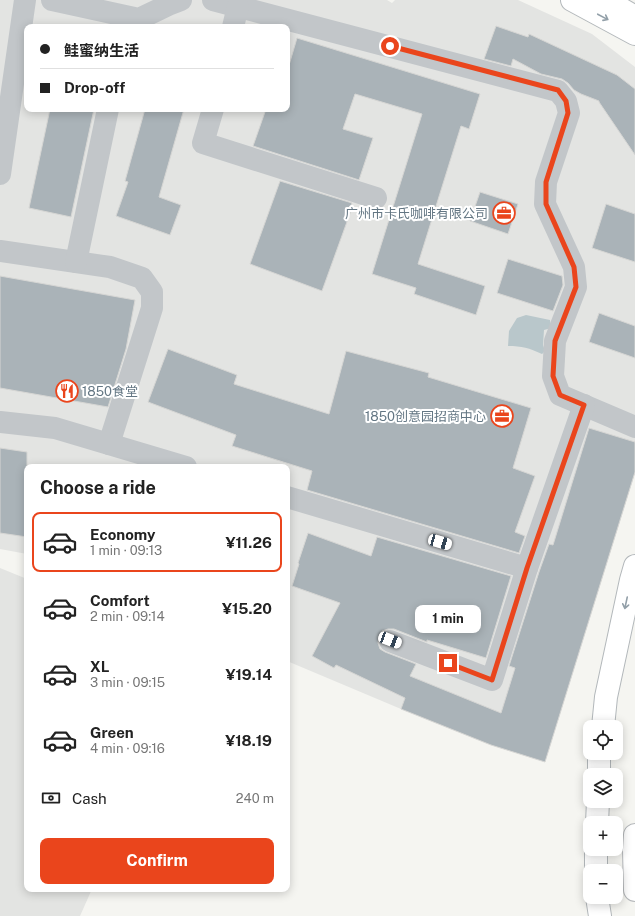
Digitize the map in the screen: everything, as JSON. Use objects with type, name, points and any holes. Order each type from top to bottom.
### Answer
[{"type":"main road","points":[[572,0],[635,34]]},
{"type":"main road","points":[[606,0],[635,17]]},
{"type":"main road","points":[[604,720],[606,697],[635,566]]},
{"type":"main road","points":[[634,843],[635,890]]},
{"type":"main road","points":[[599,904],[600,916]]},
{"type":"street","points":[[0,174],[25,0]]},
{"type":"street","points":[[52,0],[127,22],[139,19],[181,0]]},
{"type":"street","points":[[213,0],[236,17],[267,24]]},
{"type":"street","points":[[290,29],[558,90],[566,101],[568,113],[546,182],[546,204],[574,267],[576,287],[555,341],[553,376],[560,395],[635,426]]},
{"type":"street","points":[[76,262],[107,112]]},
{"type":"street","points":[[212,112],[203,143],[376,198]]},
{"type":"street","points":[[0,250],[110,267],[142,278],[152,292],[152,308],[109,444]]},
{"type":"street","points":[[390,640],[492,680],[527,568],[584,405]]},
{"type":"street","points":[[0,422],[55,428],[176,464]]},
{"type":"street","points":[[290,498],[527,568]]},
{"type":"shaded area","points":[[0,0],[387,0],[392,3],[395,0],[518,0],[592,34],[635,67],[635,473],[545,762],[401,709],[290,662],[290,464],[24,464],[24,553],[0,549]]},
{"type":"shaded area","points":[[526,315],[550,320],[551,328],[544,330],[543,345],[545,351],[542,354],[517,346],[508,346],[509,331],[517,318]]},
{"type":"shaded area","points":[[0,568],[24,578],[24,892],[91,892],[80,916],[0,916]]},
{"type":"building","points":[[496,26],[528,37],[529,34],[617,75],[635,89],[635,155],[599,101],[574,90],[562,79],[541,74],[513,59],[511,66],[484,59]]},
{"type":"building","points":[[297,38],[480,94],[469,129],[461,126],[418,264],[485,286],[476,315],[414,294],[416,288],[372,274],[422,114],[355,94],[343,129],[373,138],[359,180],[253,146],[265,112],[290,112],[290,62]]},
{"type":"building","points":[[49,112],[93,112],[71,217],[29,208]]},
{"type":"building","points":[[144,112],[183,112],[159,197],[181,205],[170,235],[116,216],[128,182],[125,181]]},
{"type":"building","points":[[280,181],[352,203],[350,208],[352,208],[322,291],[250,264]]},
{"type":"building","points":[[480,192],[518,204],[508,234],[470,221]]},
{"type":"building","points":[[606,204],[635,214],[635,262],[592,248]]},
{"type":"building","points":[[508,259],[562,276],[563,285],[553,311],[497,293]]},
{"type":"building","points":[[0,276],[135,300],[126,349],[108,407],[0,388]]},
{"type":"building","points":[[599,313],[635,326],[635,358],[589,342]]},
{"type":"building","points":[[168,349],[237,375],[234,384],[329,414],[346,351],[429,373],[428,377],[531,408],[513,468],[535,476],[515,532],[525,536],[519,553],[307,490],[312,471],[232,446],[236,435],[148,402]]},
{"type":"building","points":[[589,428],[635,442],[635,472],[545,762],[491,745],[401,709],[405,698],[336,665],[334,668],[312,656],[340,603],[292,586],[308,533],[371,556],[377,537],[511,576],[486,658],[427,640],[427,642],[394,629],[382,631],[379,636],[378,643],[380,649],[385,652],[416,664],[410,676],[501,713],[515,668],[509,666],[549,544],[553,545]]},
{"type":"building","points":[[0,448],[27,452],[27,464],[24,464],[24,537],[0,533]]},
{"type":"place","name":"广州市卡氏咖啡有限公司","points":[[504,213]]},
{"type":"place","name":"1850食堂","points":[[67,391]]},
{"type":"place","name":"1850创意园招商中心","points":[[502,416]]},
{"type":"route","points":[[390,46],[558,90],[566,101],[568,113],[546,182],[546,204],[574,267],[576,287],[555,341],[553,376],[560,395],[584,405],[527,568],[492,680],[448,663]]}]
